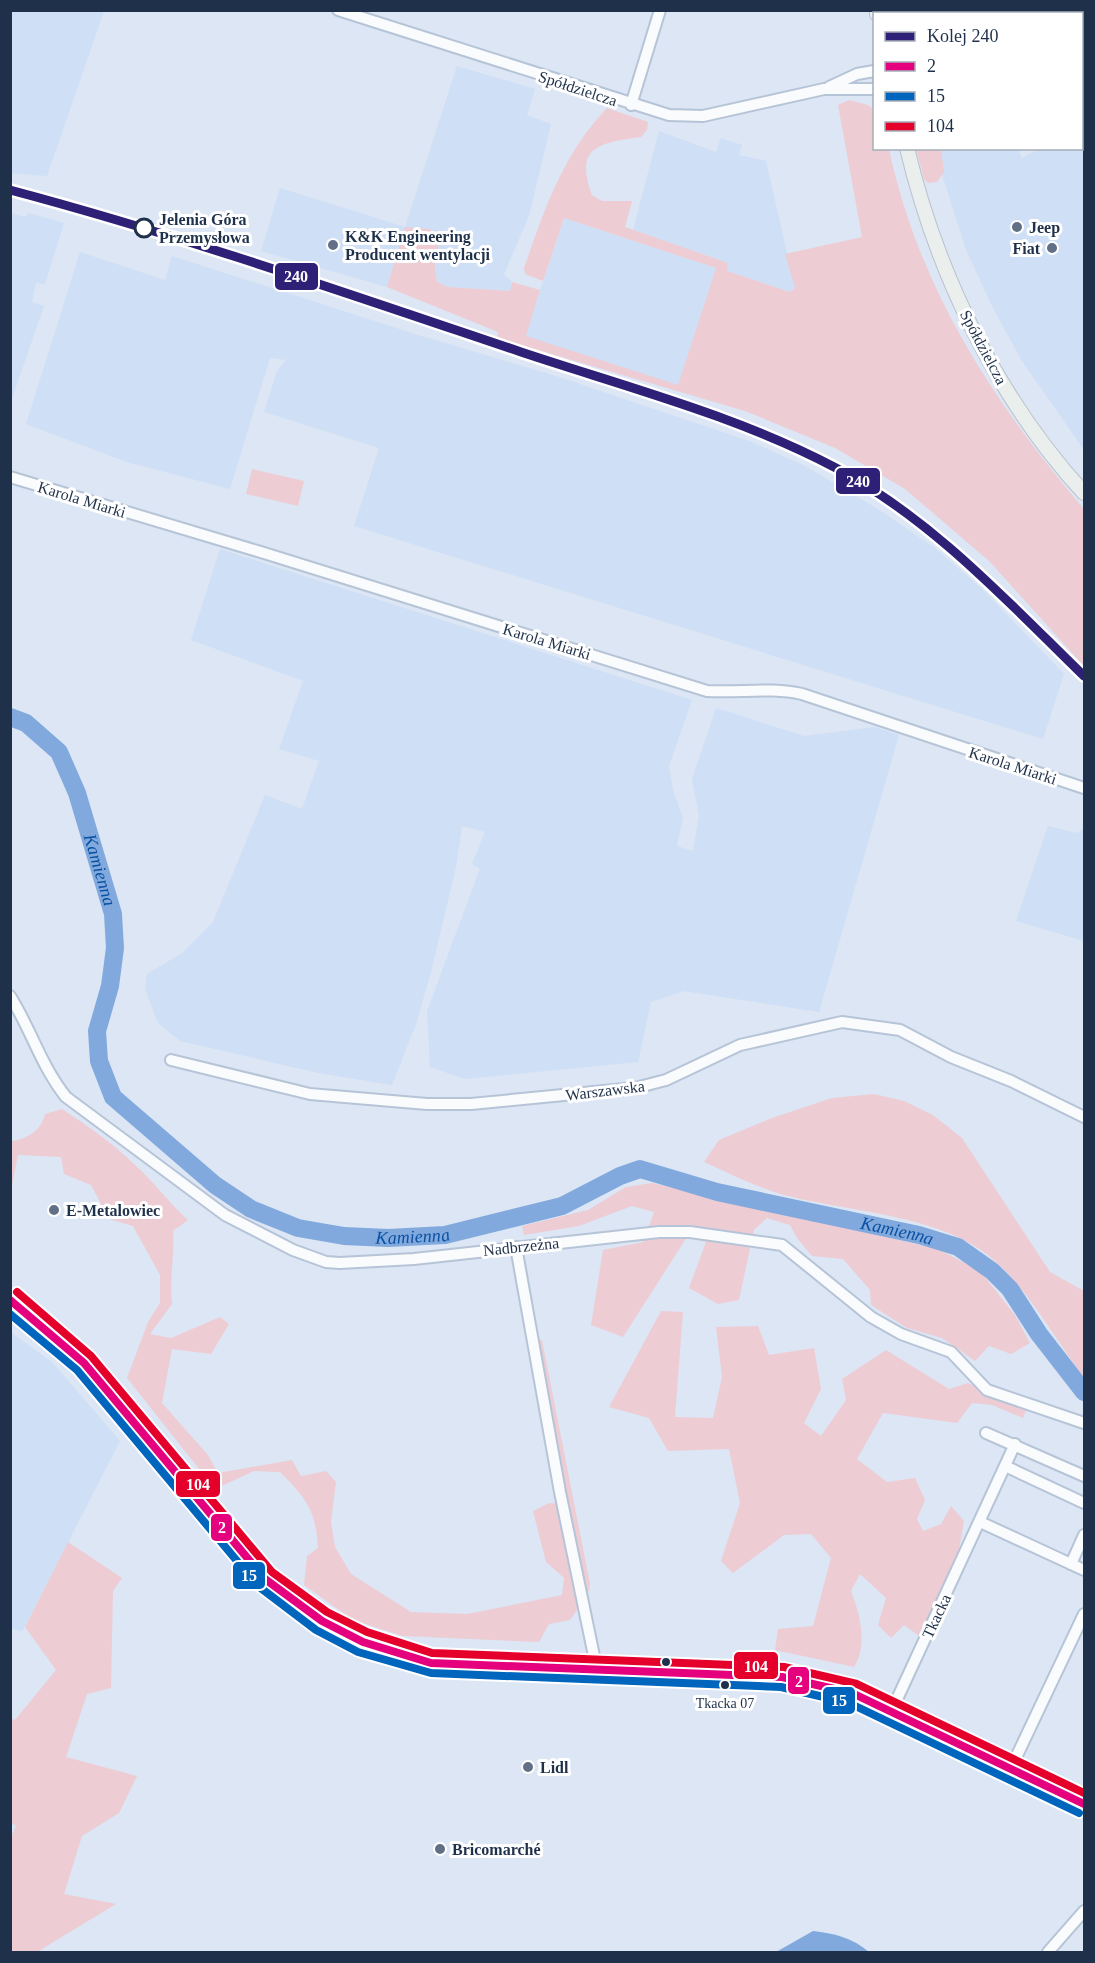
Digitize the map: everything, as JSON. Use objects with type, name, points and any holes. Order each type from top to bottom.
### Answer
[{"type":"main road","name":"Spółdzielcza","points":[[909,150],[932,233],[958,298],[988,357],[1036,435],[1084,493]]},
{"type":"street","name":"Spółdzielcza","points":[[338,10],[631,105],[669,115],[703,116],[824,89],[857,87],[873,89]]},
{"type":"street","points":[[631,105],[660,10]]},
{"type":"street","name":"Spółdzielcza","points":[[824,89],[858,74],[873,71]]},
{"type":"street","name":"Spółdzielcza","points":[[857,87],[873,82]]},
{"type":"street","name":"Karola Miarki","points":[[10,477],[707,691],[783,690],[802,694],[1084,788]]},
{"type":"street","name":"Nadbrzeżna","points":[[10,996],[24,1017],[48,1074],[66,1097],[225,1215],[293,1250],[340,1263],[414,1259],[659,1232],[690,1232],[782,1245],[871,1317],[901,1334],[951,1352],[987,1390],[1084,1423]]},
{"type":"street","name":"Warszawska","points":[[171,1060],[310,1094],[436,1104],[471,1104],[635,1088],[666,1080],[741,1045],[842,1023],[900,1030],[951,1057],[1011,1081],[1084,1117]]},
{"type":"street","points":[[516,1247],[562,1504],[594,1656],[593,1669]]},
{"type":"street","points":[[10,1300],[52,1333],[92,1372],[265,1579],[293,1604],[351,1639],[388,1653],[430,1663],[782,1677],[852,1693],[892,1710],[1084,1804]]},
{"type":"street","points":[[986,1433],[1016,1444],[1084,1476]]},
{"type":"street","name":"Tkacka","points":[[892,1710],[1016,1444]]},
{"type":"street","points":[[1005,1466],[1084,1503]]},
{"type":"street","points":[[980,1522],[1084,1570]]},
{"type":"street","points":[[1071,1564],[1084,1535]]},
{"type":"street","points":[[1011,1768],[1084,1614]]},
{"type":"street","points":[[1048,1953],[1084,1911]]},
{"type":"shaded area","points":[[10,11],[104,11],[47,176],[11,173]]},
{"type":"shaded area","points":[[983,11],[1034,12],[978,12]]},
{"type":"shaded area","points":[[1083,13],[1084,13],[1083,112]]},
{"type":"shaded area","points":[[457,66],[535,89],[527,115],[551,124],[529,216],[504,274],[512,282],[510,291],[448,287],[437,282],[435,266],[440,237],[405,228],[387,287],[261,251],[280,188],[405,227]]},
{"type":"shaded area","points":[[849,100],[868,105],[873,109],[873,150],[889,150],[902,200],[919,249],[940,296],[990,385],[1019,427],[1084,509],[1084,666],[989,561],[905,489],[835,448],[745,411],[497,338],[498,332],[387,287],[405,227],[429,229],[440,237],[435,266],[437,282],[448,287],[510,291],[512,282],[540,290],[526,336],[678,385],[716,268],[564,218],[543,281],[525,274],[524,268],[540,224],[567,163],[578,144],[607,108],[648,122],[647,130],[641,137],[602,145],[594,150],[586,166],[592,195],[602,201],[632,201],[625,227],[728,263],[727,271],[790,292],[795,288],[785,254],[862,237],[838,105]]},
{"type":"shaded area","points":[[1083,124],[1084,450],[1022,361],[993,308],[966,250],[934,150],[1018,150],[1022,158],[1037,150],[1083,150]]},
{"type":"shaded area","points":[[659,131],[716,152],[721,138],[742,145],[739,155],[766,161],[795,288],[790,292],[727,271],[728,263],[633,230]]},
{"type":"shaded area","points":[[916,150],[941,150],[944,172],[937,182],[928,183],[924,179]]},
{"type":"shaded area","points":[[10,213],[25,217],[29,213],[64,223],[45,284],[36,283],[32,302],[44,306],[11,401]]},
{"type":"shaded area","points":[[564,218],[716,268],[678,386],[525,336]]},
{"type":"shaded area","points":[[80,252],[165,280],[172,256],[415,334],[559,377],[752,442],[805,466],[878,509],[935,548],[982,589],[1064,674],[1043,739],[354,526],[379,448],[264,412],[277,371],[286,360],[270,358],[230,489],[127,462],[26,424]]},
{"type":"shaded area","points":[[252,469],[304,481],[298,506],[246,494]]},
{"type":"shaded area","points":[[220,549],[692,700],[669,766],[673,790],[683,818],[677,846],[693,851],[699,816],[692,779],[716,708],[804,736],[875,727],[899,735],[819,1012],[684,991],[651,1002],[638,1062],[465,1079],[430,1067],[427,1011],[480,869],[472,864],[485,832],[462,826],[456,867],[431,972],[416,1024],[392,1085],[318,1073],[180,1041],[158,1023],[145,989],[147,974],[182,953],[213,922],[265,795],[302,809],[319,761],[279,749],[303,681],[191,640]]},
{"type":"shaded area","points":[[1048,826],[1076,833],[1084,829],[1084,941],[1016,921]]},
{"type":"shaded area","points":[[874,1094],[904,1101],[933,1115],[962,1138],[1050,1272],[1084,1291],[1084,1378],[1016,1283],[989,1256],[968,1242],[944,1231],[891,1216],[784,1195],[704,1162],[719,1140],[772,1118],[832,1098]]},
{"type":"shaded area","points":[[62,1109],[119,1150],[188,1220],[173,1231],[172,1304],[150,1334],[171,1338],[220,1317],[229,1324],[211,1354],[172,1349],[162,1403],[208,1455],[218,1473],[292,1460],[301,1476],[326,1471],[336,1482],[331,1522],[335,1547],[351,1574],[411,1612],[467,1614],[562,1595],[564,1578],[546,1562],[533,1511],[549,1503],[568,1505],[538,1340],[542,1340],[590,1584],[589,1591],[577,1604],[578,1608],[570,1620],[549,1624],[539,1642],[402,1636],[353,1620],[304,1585],[307,1556],[318,1548],[315,1524],[303,1497],[280,1472],[254,1471],[215,1489],[127,1378],[148,1322],[160,1303],[160,1275],[133,1226],[109,1219],[91,1185],[64,1174],[61,1157],[18,1155],[11,1190],[11,1141],[22,1139],[32,1133],[41,1125],[45,1114]]},
{"type":"shaded area","points":[[652,1183],[938,1249],[980,1271],[1015,1315],[1030,1343],[1011,1354],[989,1346],[975,1361],[942,1338],[907,1328],[871,1305],[870,1290],[843,1259],[812,1256],[797,1238],[790,1225],[767,1218],[754,1230],[739,1300],[718,1304],[689,1288],[706,1242],[687,1237],[623,1337],[591,1325],[603,1250],[643,1242],[654,1212],[632,1206],[579,1226],[524,1235],[522,1226],[588,1210],[626,1187]]},
{"type":"shaded area","points":[[661,1311],[683,1312],[675,1417],[713,1418],[722,1377],[716,1327],[758,1326],[769,1355],[814,1348],[821,1389],[804,1423],[821,1436],[846,1400],[842,1379],[886,1350],[949,1389],[968,1383],[1026,1410],[1023,1418],[992,1405],[972,1403],[957,1423],[883,1413],[857,1459],[887,1482],[915,1478],[925,1500],[917,1519],[923,1531],[941,1524],[951,1506],[964,1521],[958,1555],[919,1636],[904,1625],[891,1638],[878,1625],[886,1598],[860,1574],[851,1591],[860,1619],[862,1639],[854,1667],[775,1650],[778,1629],[813,1626],[831,1558],[811,1534],[784,1535],[733,1573],[721,1561],[740,1503],[729,1449],[668,1451],[649,1418],[609,1407]]},
{"type":"shaded area","points":[[10,1332],[52,1362],[120,1441],[22,1632],[10,1627]]},
{"type":"shaded area","points":[[68,1542],[122,1578],[113,1591],[111,1688],[87,1694],[66,1757],[137,1776],[119,1813],[82,1836],[64,1894],[116,1904],[37,1952],[11,1952],[10,1839],[16,1826],[11,1823],[11,1718],[15,1720],[56,1670],[25,1627]]},
{"type":"water","points":[[813,1931],[842,1937],[869,1952],[776,1952]]},
{"type":"waterway","name":"Kamienna","points":[[10,717],[26,723],[59,752],[77,793],[113,914],[115,948],[110,986],[97,1031],[99,1061],[113,1097],[215,1185],[251,1209],[298,1228],[344,1236],[388,1238],[445,1235],[562,1206],[620,1176],[640,1169],[717,1192],[919,1235],[958,1247],[992,1271],[1010,1289],[1039,1334],[1084,1392]]},
{"type":"rail line","name":"240","points":[[10,190],[203,246],[331,288],[681,404],[799,450],[871,489],[937,537],[968,563],[1084,676]]},
{"type":"transit line","name":"104","points":[[17,1292],[91,1356],[272,1572],[327,1612],[367,1632],[432,1653],[784,1667],[857,1684],[1084,1793]]},
{"type":"transit line","name":"2","points":[[10,1300],[84,1363],[265,1579],[322,1621],[363,1642],[431,1663],[782,1677],[852,1693],[1084,1804]]},
{"type":"transit line","name":"15","points":[[10,1314],[77,1370],[258,1586],[316,1630],[358,1652],[431,1673],[781,1687],[849,1703],[1079,1813]]},
{"type":"place","name":"Jeep","points":[[1017,227]]},
{"type":"place","name":"Jelenia Góra Przemysłowa","points":[[144,228]]},
{"type":"place","name":"K&K Engineering Producent wentylacji","points":[[333,245]]},
{"type":"place","name":"Fiat","points":[[1052,248]]},
{"type":"place","name":"E-Metalowiec","points":[[54,1210]]},
{"type":"place","name":"Tkacka 07","points":[[725,1685]]},
{"type":"place","name":"Lidl","points":[[528,1767]]},
{"type":"place","name":"Bricomarché","points":[[440,1849]]}]
